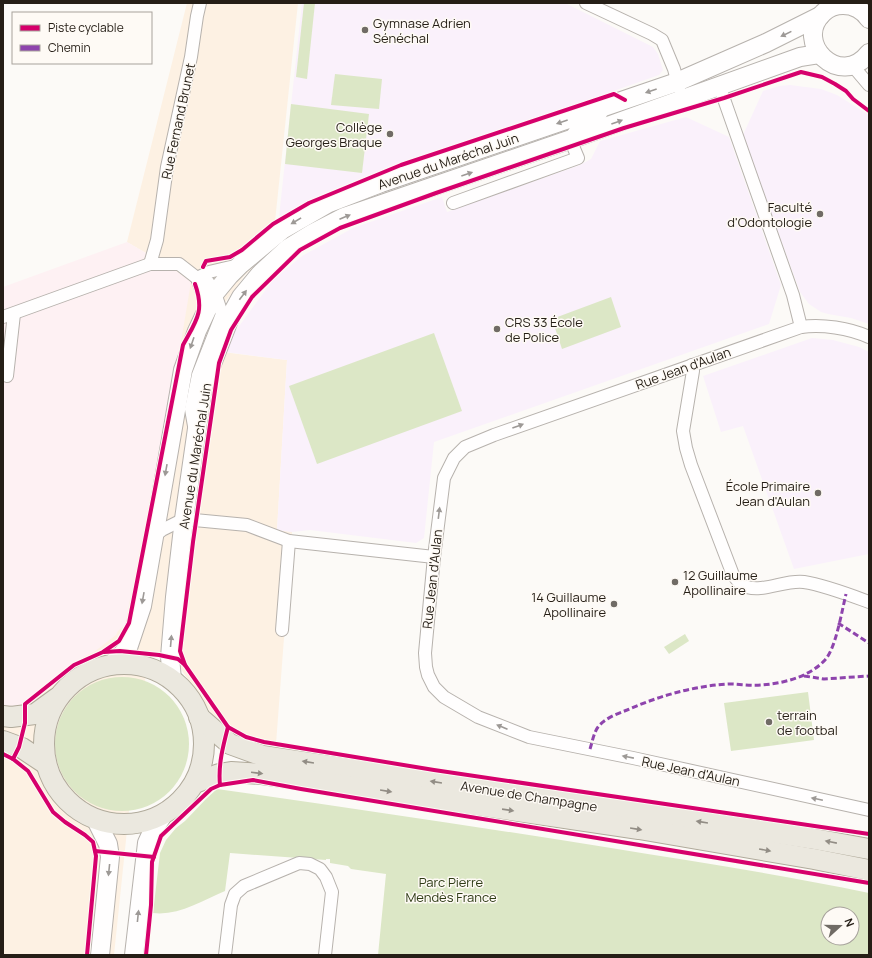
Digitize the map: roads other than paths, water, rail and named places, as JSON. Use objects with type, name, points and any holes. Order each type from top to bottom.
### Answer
[{"type":"main road","name":"Avenue du Maréchal Juin","points":[[172,680],[170,657],[184,520],[203,387],[230,315],[241,297],[260,274],[287,249],[313,233],[344,217],[573,134],[680,90],[766,43],[820,16],[830,8],[843,4]]},
{"type":"main road","points":[[843,4],[860,9],[869,19]]},
{"type":"main road","points":[[820,16],[815,25],[813,35],[814,45],[819,54],[826,61],[834,65],[852,66],[869,53]]},
{"type":"main road","name":"Avenue du Maréchal Juin","points":[[111,665],[128,648],[142,606],[184,370],[197,331],[212,301],[229,276],[241,264],[282,230],[329,203],[381,183],[625,100],[680,90],[719,85],[800,57],[819,54]]},
{"type":"main road","points":[[3,716],[11,717],[35,714],[59,697],[73,682],[91,671],[111,665],[132,664],[153,669],[172,680],[188,696],[199,718],[204,739],[204,747],[202,762],[195,783],[181,801],[163,815],[142,823],[119,825],[96,820],[74,807],[56,788],[46,764],[44,740],[48,718],[59,697]]},
{"type":"main road","name":"Avenue de Champagne","points":[[199,718],[230,744],[263,756],[809,838],[869,849]]},
{"type":"main road","points":[[3,741],[22,748],[46,764]]},
{"type":"main road","name":"Avenue de Champagne","points":[[195,783],[219,774],[231,772],[262,774],[638,829],[814,859],[869,870]]},
{"type":"main road","points":[[134,955],[143,866],[147,844],[152,832],[163,815]]},
{"type":"main road","points":[[96,820],[108,844],[110,857],[100,955]]},
{"type":"street","name":"Rue Fernand Brunet","points":[[150,264],[157,240],[167,167],[191,57],[200,3]]},
{"type":"street","points":[[586,3],[662,40],[674,69],[680,90]]},
{"type":"street","points":[[852,66],[869,85]]},
{"type":"street","points":[[719,85],[793,295],[801,327]]},
{"type":"street","points":[[453,203],[578,158],[573,134],[625,100]]},
{"type":"street","points":[[7,376],[8,316],[150,264],[179,264],[197,278],[222,314],[198,375],[190,409],[196,437]]},
{"type":"street","points":[[197,278],[209,272],[241,264]]},
{"type":"street","name":"Rue Jean d'Aulan","points":[[869,337],[856,332],[828,326],[801,327],[494,435],[465,447],[454,458],[444,478],[434,557],[425,653],[428,675],[434,688],[444,697],[478,717],[529,737],[648,761],[869,810]]},
{"type":"street","points":[[692,365],[693,371],[683,431],[686,448],[691,465],[733,575],[742,584],[756,589],[791,582],[805,582],[869,602]]},
{"type":"street","points":[[155,536],[162,530],[184,520],[247,526],[289,541],[434,557]]},
{"type":"street","points":[[282,630],[289,541]]},
{"type":"street","points":[[225,955],[231,906],[235,894],[244,886],[299,863],[310,864],[320,869],[326,877],[332,892],[325,955]]},
{"type":"place","name":"Gymnase Adrien Sénéchal","points":[[365,30]]},
{"type":"place","name":"Collège Georges Braque","points":[[390,134]]},
{"type":"place","name":"Faculté d'Odontologie","points":[[820,214]]},
{"type":"place","name":"CRS 33 École de Police","points":[[497,329]]},
{"type":"place","name":"École Primaire Jean d'Aulan","points":[[818,493]]},
{"type":"place","name":"12 Guillaume Apollinaire","points":[[675,582]]},
{"type":"place","name":"14 Guillaume Apollinaire","points":[[614,604]]},
{"type":"place","name":"terrain de footbal","points":[[769,722]]},
{"type":"park label","name":"Parc Pierre Mendès France","points":[[451,890]]}]
